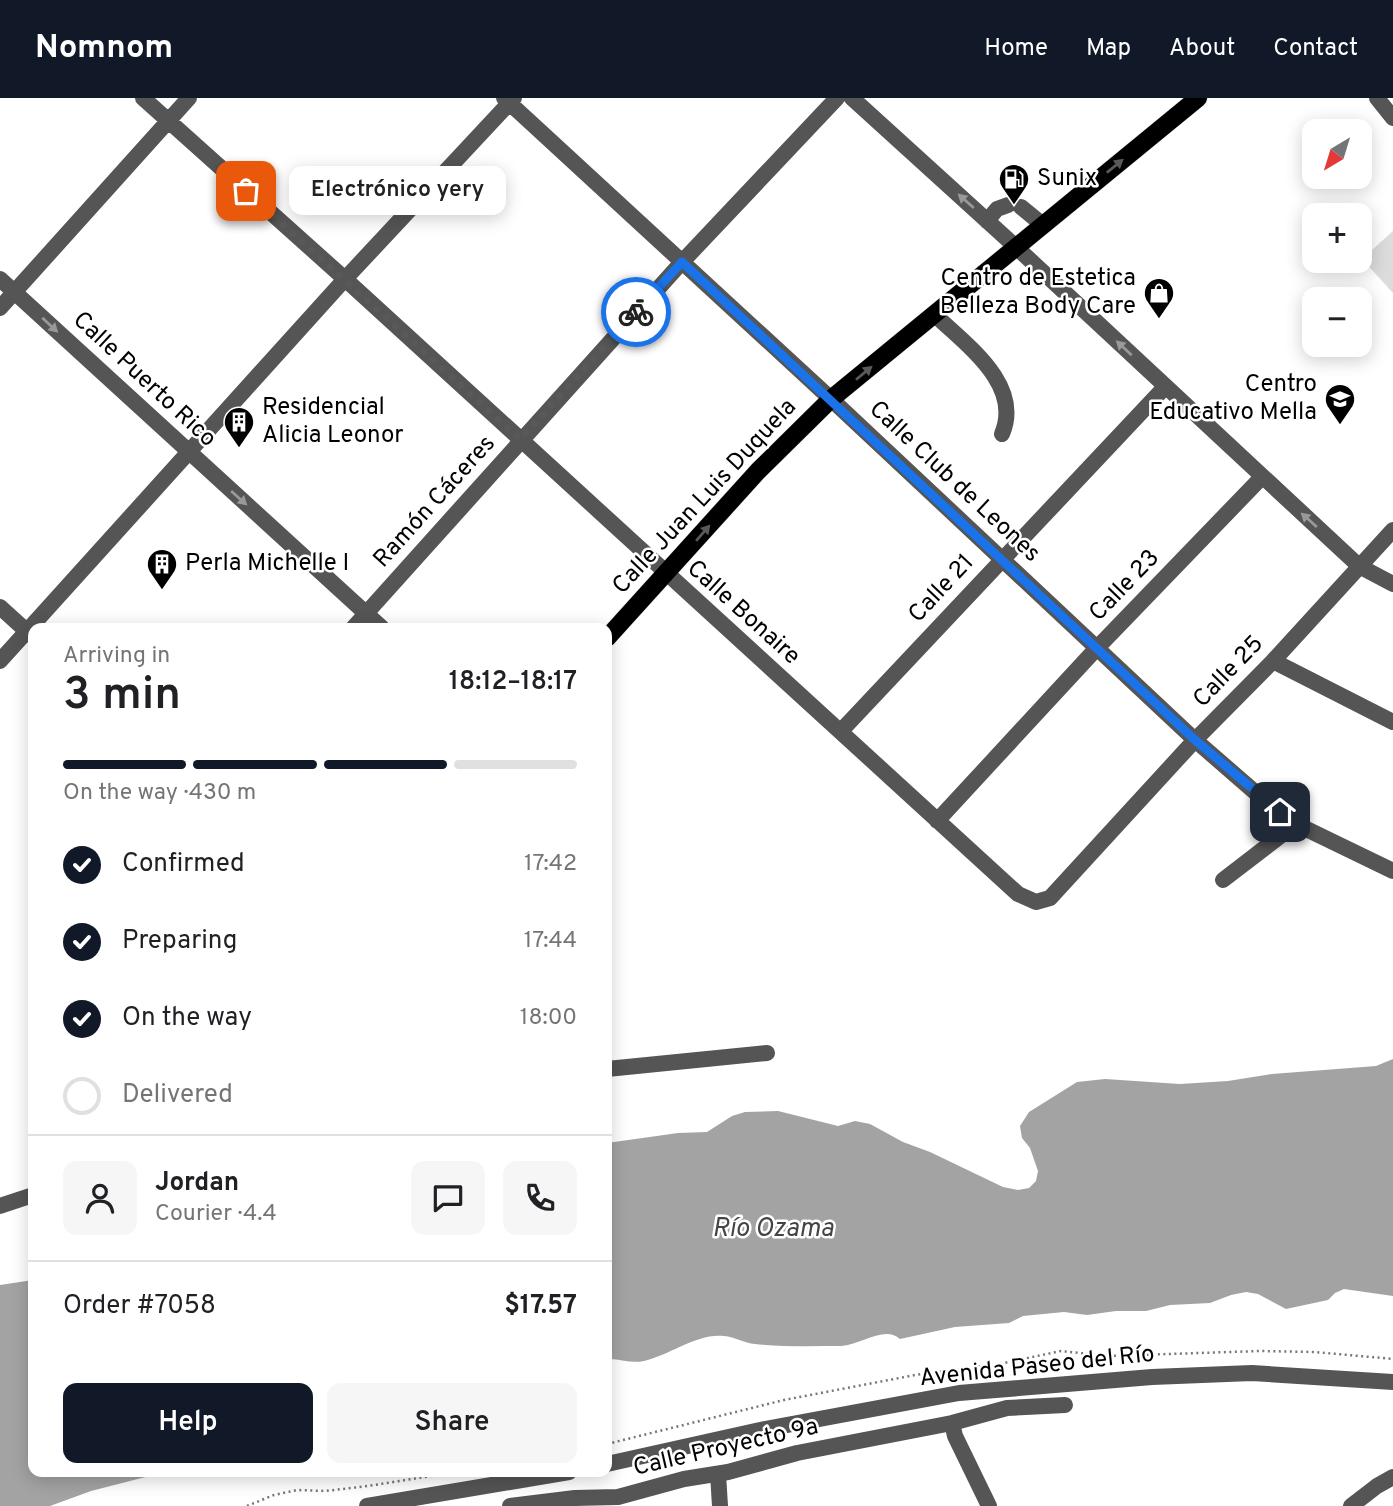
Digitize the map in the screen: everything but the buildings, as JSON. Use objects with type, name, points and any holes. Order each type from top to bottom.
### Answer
[{"type":"main road","name":"Calle Juan Luis Duquela","points":[[612,633],[758,471],[831,399],[1198,98]]},
{"type":"street","name":"Calle Bonaire","points":[[143,98],[1018,894],[1036,902]]},
{"type":"street","points":[[0,308],[189,98]]},
{"type":"street","name":"Ramón Cáceres","points":[[357,623],[520,439],[837,98]]},
{"type":"street","points":[[852,98],[1359,566],[1393,584]]},
{"type":"street","points":[[1377,98],[1393,118]]},
{"type":"street","points":[[40,623],[188,452],[509,100]]},
{"type":"street","name":"Calle Club de Leones","points":[[509,100],[1195,740],[1296,824],[1393,871]]},
{"type":"street","points":[[987,220],[997,209],[1014,206],[1043,225]]},
{"type":"street","name":"Calle Puerto Rico","points":[[0,279],[377,623]]},
{"type":"street","points":[[934,314],[991,370],[1002,387],[1008,421],[1002,434]]},
{"type":"street","name":"Calle 21","points":[[841,731],[1165,387]]},
{"type":"street","name":"Calle 23","points":[[937,821],[1096,649],[1262,477]]},
{"type":"street","name":"Calle 25","points":[[1036,902],[1050,898],[1393,530]]},
{"type":"street","points":[[0,607],[28,632]]},
{"type":"street","points":[[0,661],[28,636]]},
{"type":"street","points":[[1273,661],[1393,722]]},
{"type":"street","points":[[1223,880],[1296,824]]},
{"type":"street","points":[[612,1068],[767,1053]]},
{"type":"street","points":[[0,1206],[28,1197]]},
{"type":"street","name":"Avenida Paseo del Río","points":[[612,1463],[760,1430],[971,1392],[1152,1377],[1252,1373],[1393,1382]]},
{"type":"street","name":"Calle Proyecto 9a","points":[[510,1506],[575,1498],[617,1502],[684,1479],[718,1474],[797,1453],[952,1423],[1007,1408],[1065,1405]]},
{"type":"street","points":[[952,1423],[955,1436],[989,1506]]},
{"type":"street","points":[[718,1474],[720,1506]]},
{"type":"street","points":[[367,1506],[539,1477]]},
{"type":"street","points":[[1351,1506],[1393,1477]]},
{"type":"path","points":[[247,1506],[274,1495],[297,1490],[325,1491],[425,1477]]},
{"type":"shaded area","points":[[1393,231],[1393,293],[1372,270],[1372,250]]},
{"type":"water","name":"Río Ozama","points":[[1393,1059],[1393,1296],[1344,1289],[1328,1300],[1286,1309],[1258,1294],[1246,1292],[1210,1303],[1170,1305],[1146,1311],[1087,1315],[1064,1312],[1023,1316],[1009,1323],[955,1327],[900,1339],[887,1334],[841,1346],[766,1345],[714,1336],[644,1361],[612,1359],[612,1142],[678,1133],[707,1132],[732,1116],[745,1112],[778,1111],[838,1126],[855,1121],[870,1124],[903,1142],[1003,1187],[1018,1190],[1029,1188],[1036,1181],[1038,1171],[1030,1148],[1022,1138],[1020,1126],[1029,1112],[1077,1082],[1105,1079],[1180,1084],[1376,1066]]},
{"type":"water","points":[[28,1281],[28,1477],[146,1477],[91,1491],[50,1506],[0,1506],[0,1285]]},
{"type":"way so far","points":[[246,191],[520,439],[636,312]]},
{"type":"place","name":"Electrónico yery","points":[[246,191]]},
{"type":"place","name":"Sunix","points":[[1014,206]]},
{"type":"place","name":"Centro de Estetica Belleza Body Care","points":[[1159,320]]},
{"type":"place","name":"Centro Educativo Mella","points":[[1340,426]]},
{"type":"place","name":"Residencial Alicia Leonor","points":[[239,449]]},
{"type":"place","name":"Perla Michelle I","points":[[162,591]]},
{"type":"route","points":[[636,312],[682,262],[1002,558],[1096,649],[1195,740],[1280,812]]}]
